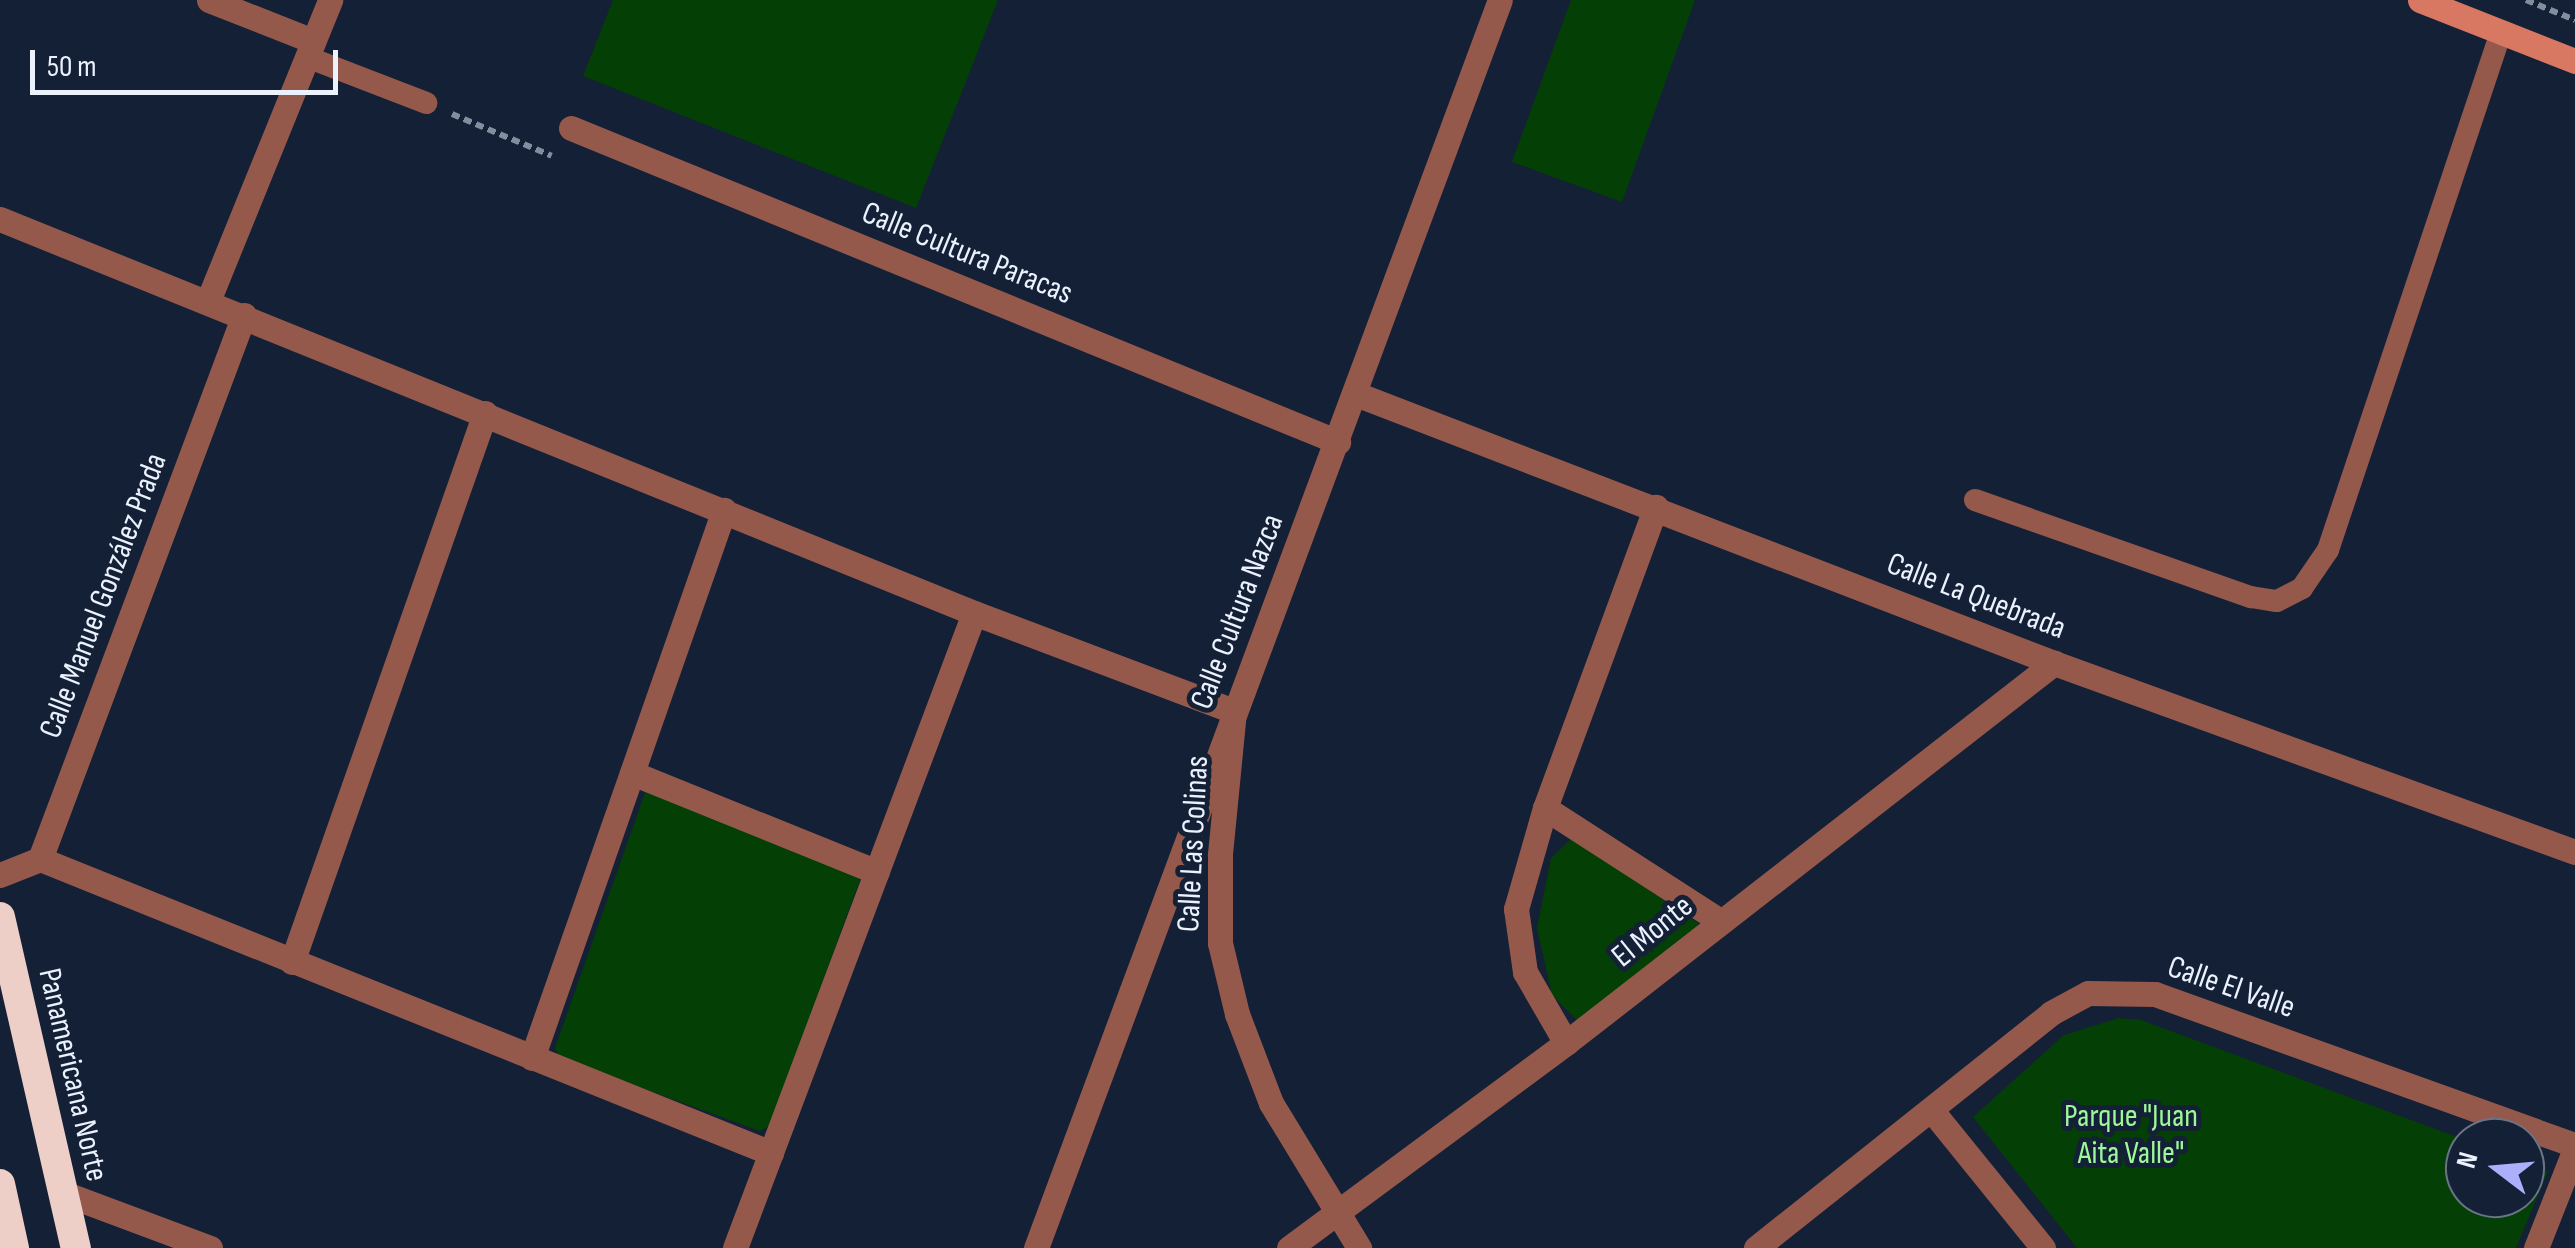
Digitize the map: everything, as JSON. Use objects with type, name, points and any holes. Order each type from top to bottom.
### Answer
[{"type":"highway","name":"Panamericana Norte","points":[[0,917],[76,1248]]},
{"type":"highway","points":[[0,1184],[14,1248]]},
{"type":"street","points":[[209,0],[310,49]]},
{"type":"street","points":[[208,301],[330,0]]},
{"type":"street","name":"Calle Cultura Nazca","points":[[1036,1248],[1500,0]]},
{"type":"street","points":[[2420,0],[2575,61]]},
{"type":"street","name":"Calle Cultura Paracas","points":[[570,128],[1338,442]]},
{"type":"street","points":[[0,219],[974,613],[1234,711]]},
{"type":"street","name":"Calle Manuel González Prada","points":[[40,858],[244,316]]},
{"type":"street","name":"Calle La Quebrada","points":[[1356,394],[2054,663],[2575,852]]},
{"type":"street","points":[[292,962],[485,413]]},
{"type":"street","points":[[1566,1043],[1525,972],[1516,934],[1522,877],[1656,507]]},
{"type":"street","points":[[532,1058],[724,510]]},
{"type":"street","points":[[736,1248],[974,613]]},
{"type":"street","name":"El Monte","points":[[1289,1248],[1566,1043],[1719,920],[2054,663]]},
{"type":"street","name":"Calle Las Colinas","points":[[1234,711],[1220,856],[1220,943],[1237,1014],[1271,1104],[1334,1214],[1359,1248]]},
{"type":"street","points":[[632,773],[877,872]]},
{"type":"street","points":[[1545,808],[1719,920]]},
{"type":"street","points":[[0,875],[40,858],[771,1153]]},
{"type":"street","name":"Calle El Valle","points":[[1756,1248],[1933,1112],[2052,1013],[2088,993],[2118,990],[2154,994],[2575,1147]]},
{"type":"street","points":[[1933,1112],[2043,1248]]},
{"type":"street","points":[[2536,1248],[2575,1147]]},
{"type":"street","points":[[63,1192],[174,1240],[210,1248]]},
{"type":"lane","points":[[1974,500],[2252,597],[2277,601],[2302,588],[2328,550],[2501,32]]},
{"type":"lane","points":[[310,49],[426,103]]},
{"type":"path","points":[[2526,0],[2575,20]]},
{"type":"path","points":[[426,103],[559,159],[570,128]]},
{"type":"green space","points":[[613,0],[998,0],[916,208],[583,76]]},
{"type":"green space","points":[[1571,0],[1695,0],[1622,202],[1512,162]]},
{"type":"green space","points":[[646,790],[861,877],[769,1126],[760,1131],[559,1058],[555,1048]]},
{"type":"green space","points":[[1572,838],[1698,923],[1698,929],[1578,1021],[1552,995],[1537,928],[1551,858]]},
{"type":"green space","name":"Parque \"Juan Aita Valle\"","points":[[2119,1018],[2141,1020],[2445,1133],[2445,1218],[2528,1218],[2516,1248],[2077,1248],[1973,1117],[2064,1035]]}]
